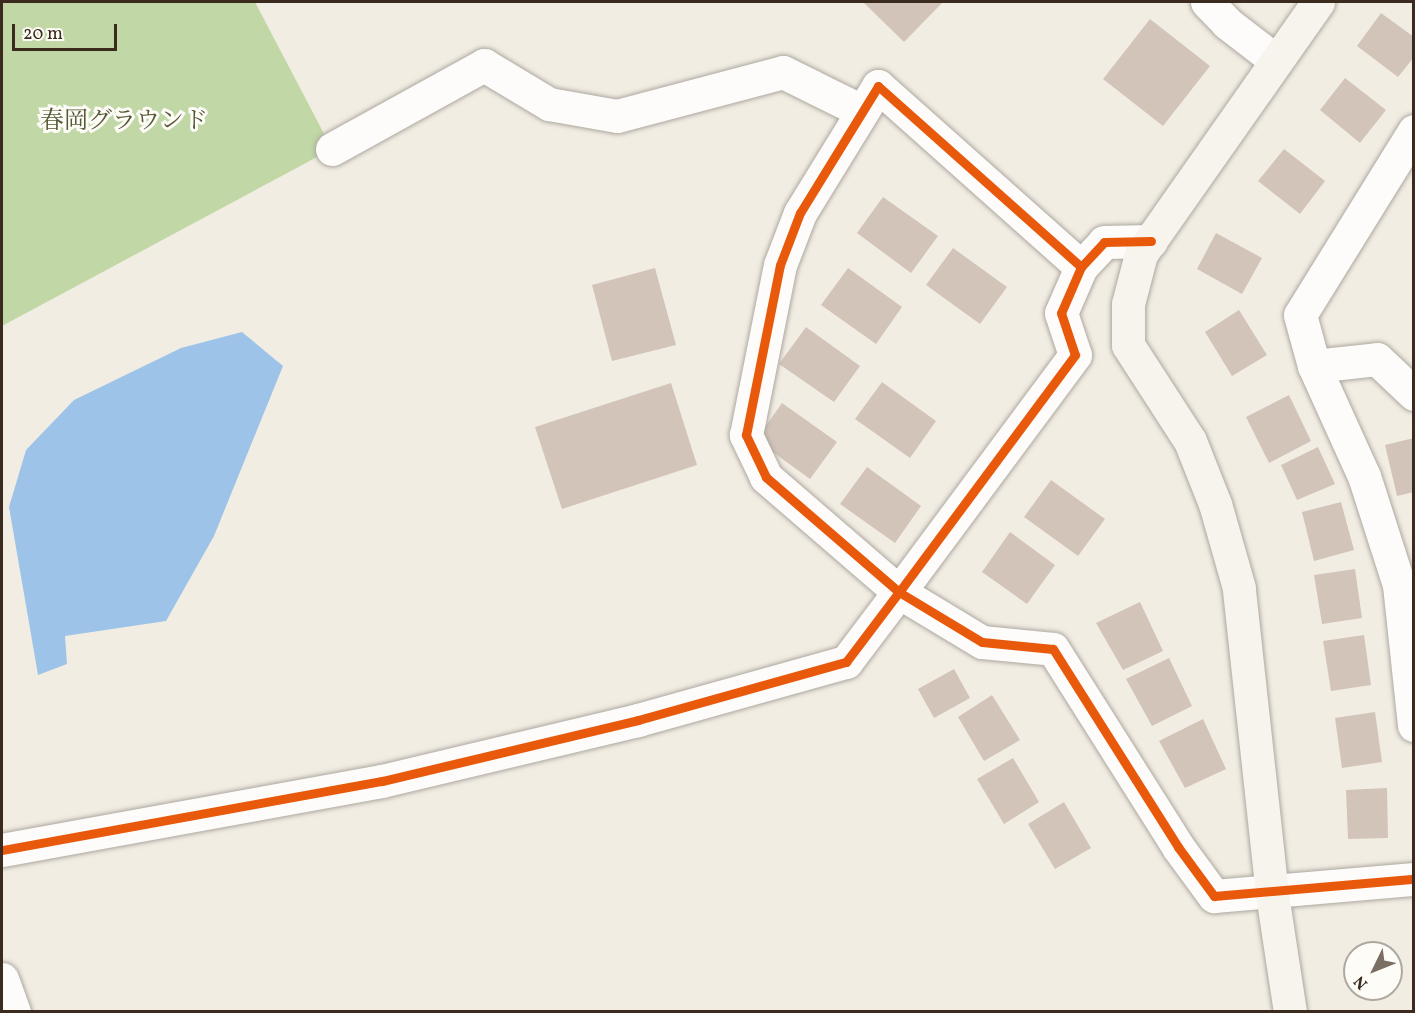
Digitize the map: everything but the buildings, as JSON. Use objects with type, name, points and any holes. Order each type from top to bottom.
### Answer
[{"type":"street","points":[[1207,2],[1227,23],[1275,60]]},
{"type":"street","points":[[1290,1011],[1272,894],[1239,588],[1215,504],[1190,441],[1128,345],[1128,304],[1141,254],[1275,60],[1318,2]]},
{"type":"street","points":[[332,149],[484,65],[549,104],[616,116],[783,72],[862,111]]},
{"type":"street","points":[[1082,267],[878,86],[800,213],[780,265],[746,435],[766,477],[899,592],[982,642],[1053,649],[1178,847],[1214,896],[1272,894],[1413,879]]},
{"type":"street","points":[[1413,131],[1300,315],[1314,366],[1364,476],[1398,585],[1413,724]]},
{"type":"street","points":[[2,850],[392,778],[638,720],[846,662],[1075,355],[1061,313],[1082,267],[1104,242],[1151,241]]},
{"type":"street","points":[[1314,366],[1377,358],[1413,394]]},
{"type":"street","points":[[2,979],[14,1011]]},
{"type":"green space","name":"春岡グラウンド","points":[[2,2],[255,2],[332,149],[2,326]]},
{"type":"water","points":[[242,332],[283,366],[214,536],[166,621],[65,636],[67,664],[38,675],[9,507],[26,450],[74,400],[181,348]]},
{"type":"cycle path","points":[[1081,267],[1061,313],[1075,355],[899,592],[766,477],[746,435],[780,265],[800,213],[878,86],[1081,267],[1104,242],[1151,241]]},
{"type":"cycle path","points":[[2,850],[382,781],[638,720],[846,662],[899,592],[982,642],[1053,649],[1178,847],[1214,896],[1414,879]]}]
